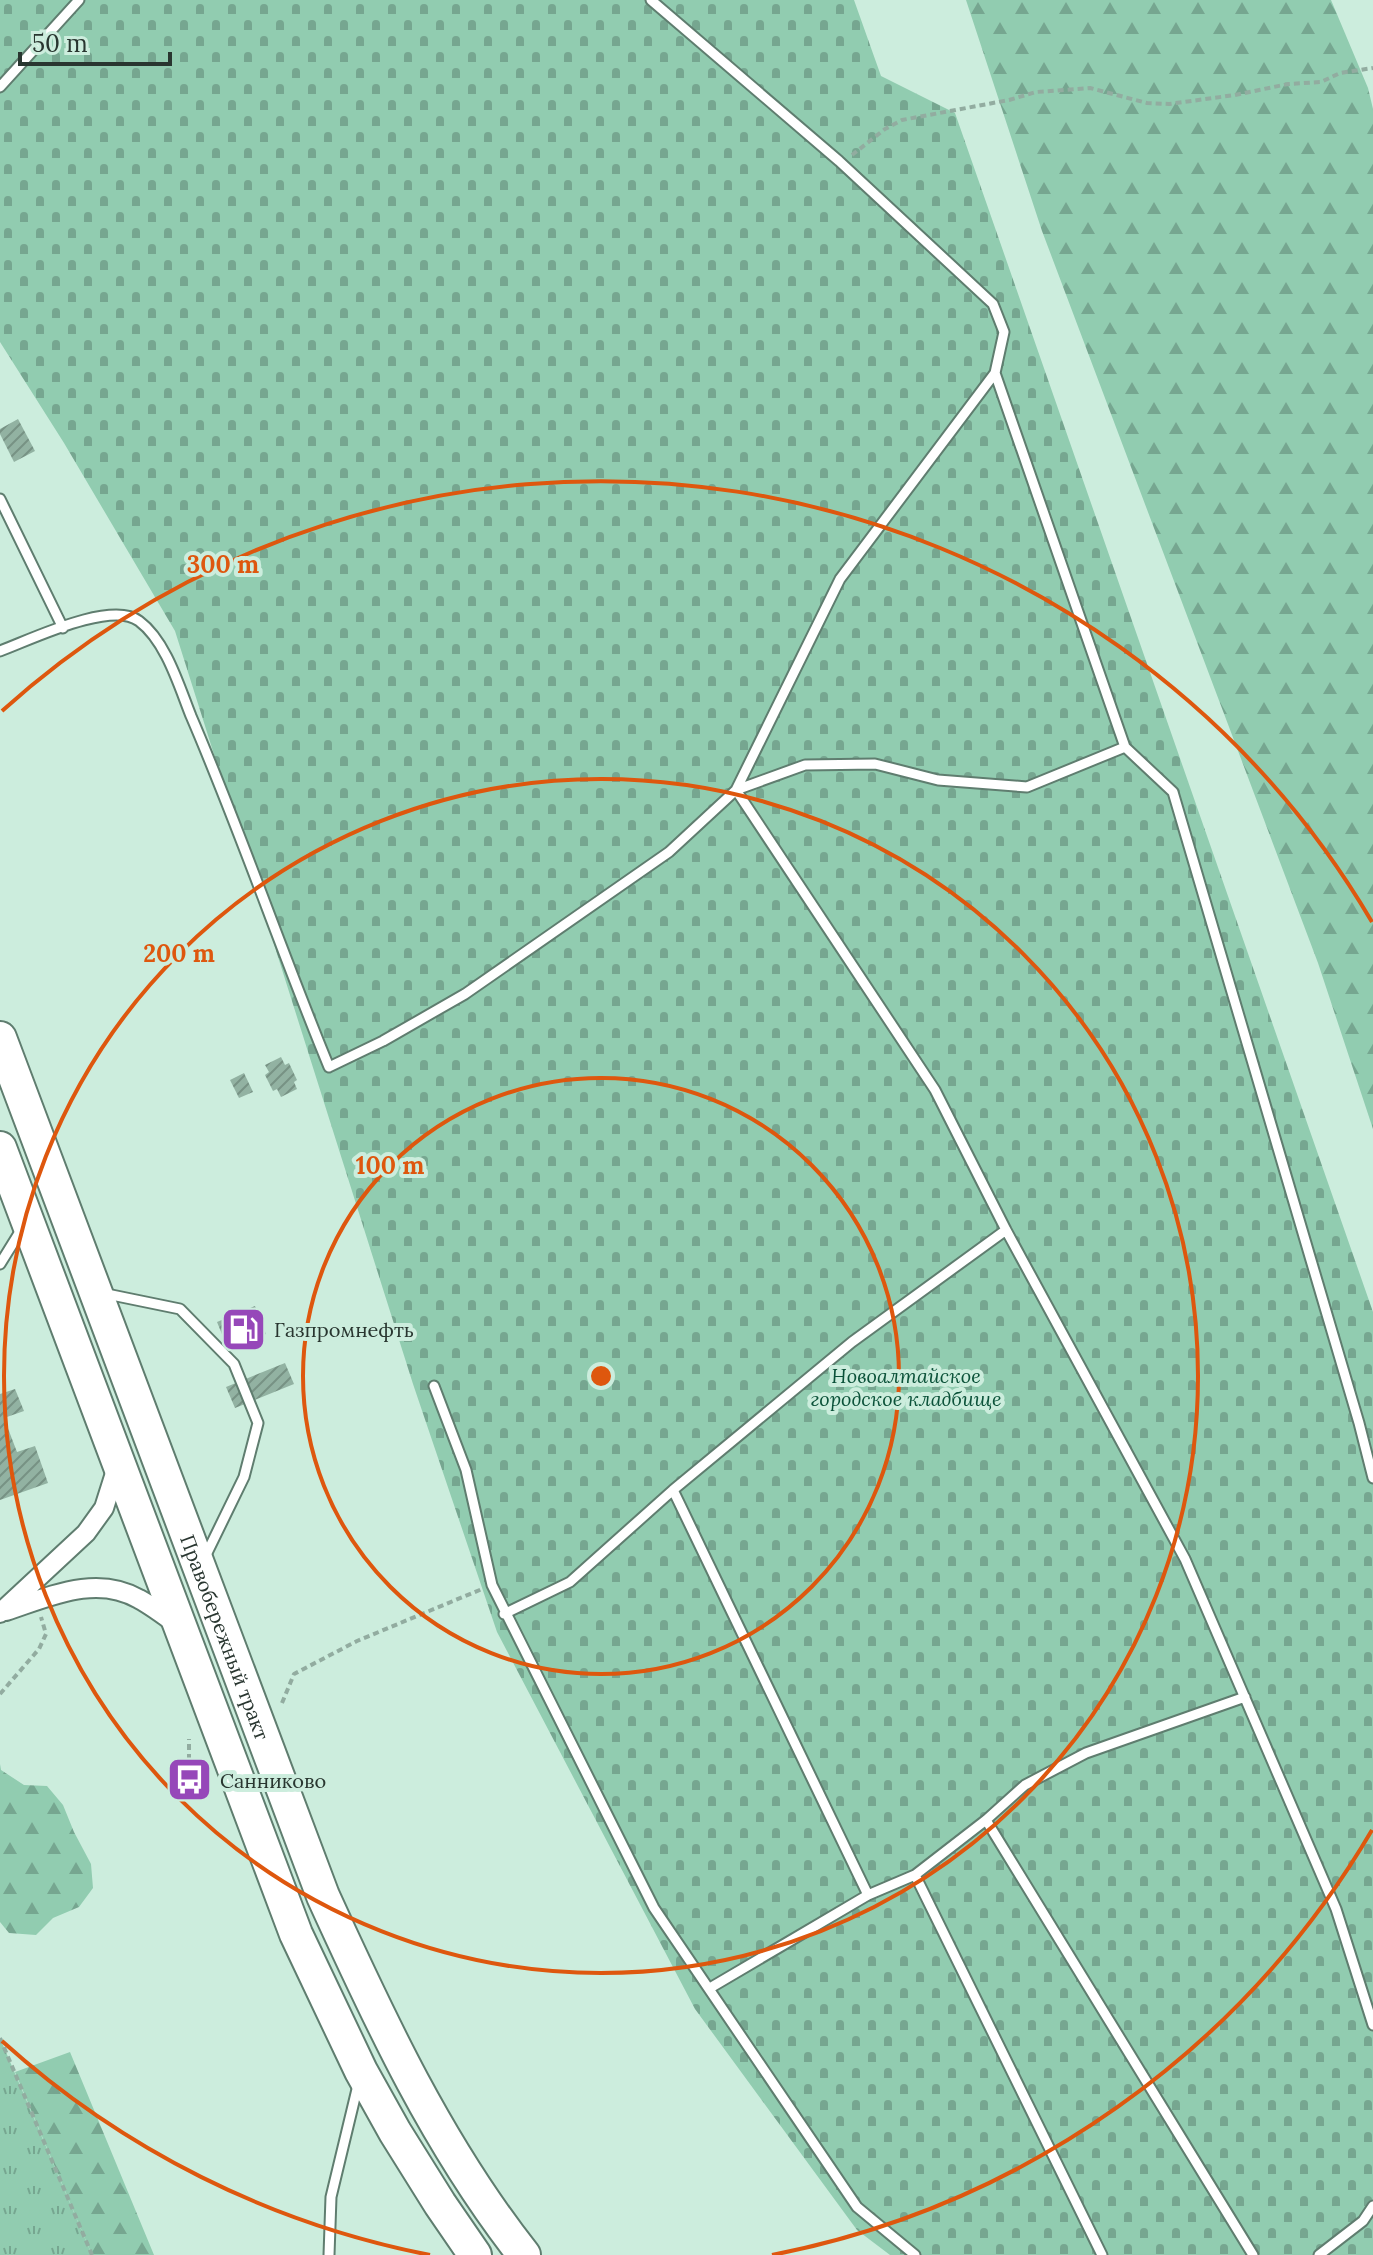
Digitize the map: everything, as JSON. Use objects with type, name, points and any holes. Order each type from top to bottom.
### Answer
[{"type":"highway","name":"Правобережный тракт","points":[[0,1038],[323,1896],[377,2016],[436,2124],[472,2183],[524,2255]]},
{"type":"highway","name":"Правобережный тракт","points":[[0,1148],[296,1934],[361,2071],[440,2204],[475,2255]]},
{"type":"street","points":[[0,1613],[86,1533],[104,1508],[118,1464]]},
{"type":"street","points":[[0,1613],[84,1587],[112,1588],[137,1598],[178,1625]]},
{"type":"lane","points":[[0,87],[79,0]]},
{"type":"lane","points":[[0,651],[90,618],[115,614],[138,620],[158,642],[210,760],[329,1067],[383,1041],[465,994],[669,852],[736,790],[840,579],[995,373],[1004,332],[993,304],[839,161],[651,0]]},
{"type":"lane","points":[[995,373],[1125,747],[1173,792],[1373,1478]]},
{"type":"lane","points":[[0,499],[63,628]]},
{"type":"lane","points":[[736,790],[805,765],[819,764],[875,764],[938,780],[1027,787],[1125,747]]},
{"type":"lane","points":[[736,790],[935,1090],[1006,1230],[1185,1559],[1336,1909],[1373,2025]]},
{"type":"lane","points":[[0,1264],[27,1221]]},
{"type":"lane","points":[[504,1614],[570,1582],[673,1490],[852,1342],[1006,1230]]},
{"type":"lane","points":[[95,1291],[180,1309],[234,1364],[258,1423],[244,1477],[200,1567]]},
{"type":"lane","points":[[434,1386],[466,1470],[492,1585],[504,1614],[654,1908],[857,2207],[915,2255]]},
{"type":"lane","points":[[673,1490],[868,1895]]},
{"type":"lane","points":[[710,1988],[868,1895],[915,1875],[1025,1785],[1086,1753],[1245,1697]]},
{"type":"lane","points":[[986,1820],[1253,2255]]},
{"type":"lane","points":[[915,1875],[1102,2255]]},
{"type":"lane","points":[[329,2255],[331,2197],[361,2071]]},
{"type":"lane","points":[[1319,2255],[1363,2221],[1373,2206]]},
{"type":"path","points":[[839,161],[862,149],[885,129],[902,120],[1036,92],[1090,88],[1147,103],[1169,104],[1288,84],[1321,82],[1340,73],[1373,68]]},
{"type":"path","points":[[282,1703],[294,1674],[357,1641],[492,1585]]},
{"type":"path","points":[[0,1694],[39,1649],[46,1634],[37,1601]]},
{"type":"path","points":[[189,1739],[189,1780]]},
{"type":"path","points":[[0,2038],[92,2255]]},
{"type":"green space","name":"Новоалтайское городское кладбище","points":[[0,0],[854,0],[881,76],[955,113],[1373,1312],[1373,2255],[890,2255],[857,2230],[695,2009],[497,1632],[413,1384],[175,631],[64,443],[0,342]]},
{"type":"green space","points":[[966,0],[1331,0],[1368,88],[1373,109],[1373,1129],[1318,963],[1042,231]]},
{"type":"green space","points":[[0,1764],[1,1770],[24,1785],[47,1786],[63,1805],[91,1864],[93,1888],[79,1907],[53,1918],[36,1935],[9,1933],[0,1922]]},
{"type":"green space","points":[[0,2038],[92,2255],[0,2255]]},
{"type":"green space","points":[[70,2052],[154,2255],[92,2255],[15,2072]]},
{"type":"building","points":[[18,419],[35,451],[14,462],[0,429]]},
{"type":"building","points":[[281,1057],[285,1065],[289,1063],[297,1080],[294,1082],[297,1089],[281,1097],[277,1089],[273,1091],[265,1075],[269,1072],[265,1065]]},
{"type":"building","points":[[244,1073],[253,1092],[239,1098],[230,1080]]},
{"type":"building","points":[[255,1306],[266,1334],[228,1349],[217,1322]]},
{"type":"building","points":[[285,1363],[294,1384],[235,1408],[226,1387]]},
{"type":"building","points":[[15,1389],[24,1411],[4,1418],[17,1452],[35,1446],[48,1483],[0,1500],[0,1394]]},
{"type":"place","name":"Газпромнефть","points":[[243,1329]]},
{"type":"place","name":"Санниково","points":[[189,1780]]}]
